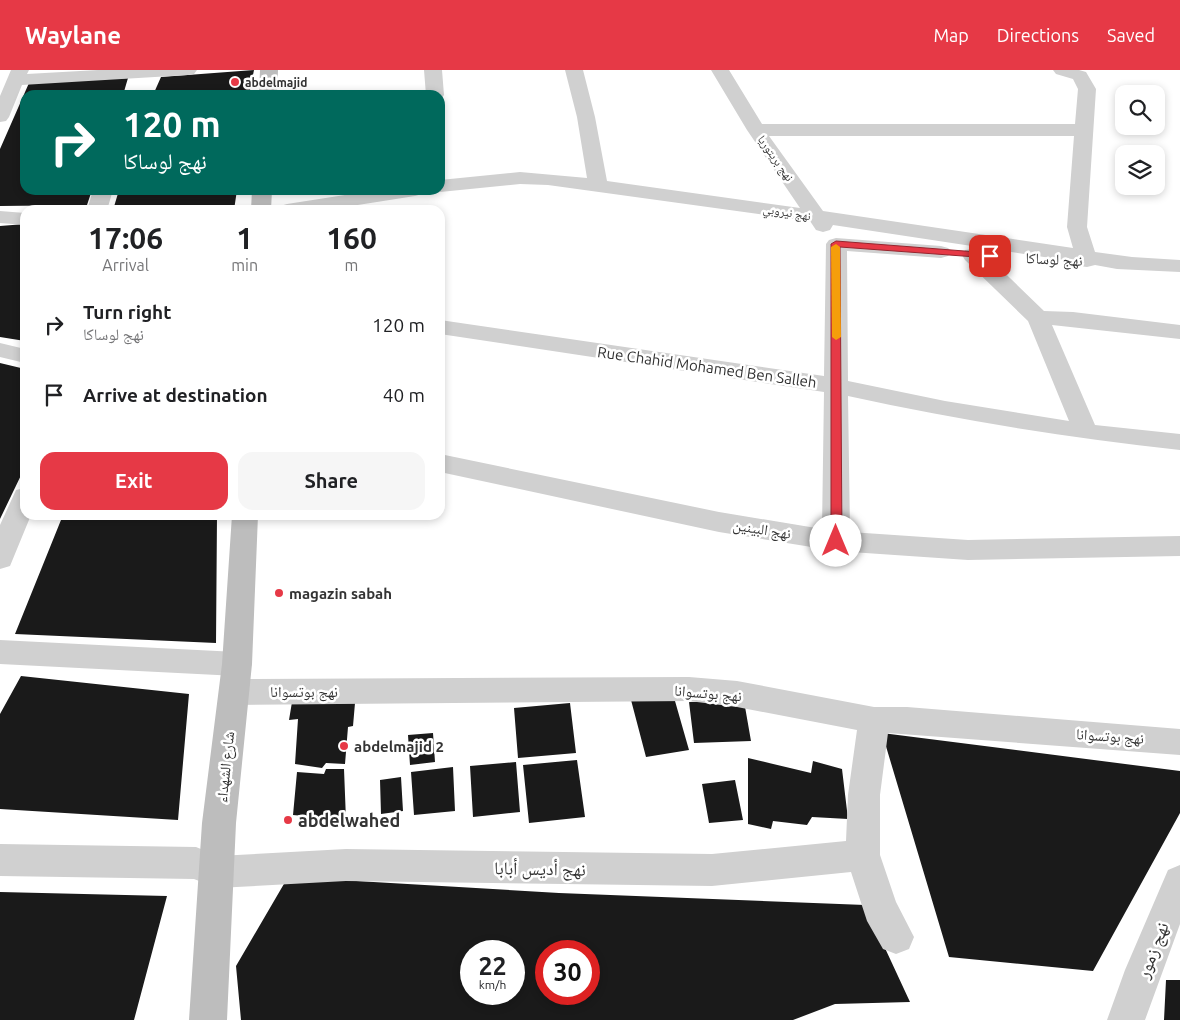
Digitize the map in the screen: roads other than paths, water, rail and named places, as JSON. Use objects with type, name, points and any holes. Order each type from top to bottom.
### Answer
[{"type":"main road","points":[[268,90],[269,70]]},
{"type":"main road","name":"شارع الشهداء","points":[[208,1020],[219,823],[235,678],[245,520]]},
{"type":"street","points":[[0,117],[17,75],[142,77],[188,70]]},
{"type":"street","points":[[433,70],[435,90]]},
{"type":"street","points":[[574,70],[586,116],[598,185]]},
{"type":"street","name":"نهج بريتوريا","points":[[720,70],[756,130],[836,244]]},
{"type":"street","points":[[1062,70],[1080,76],[1085,82],[1086,130],[1077,227],[1086,258]]},
{"type":"street","points":[[756,130],[1086,130]]},
{"type":"street","name":"نهج نيروبي","points":[[445,186],[520,178],[548,179],[1086,258]]},
{"type":"street","points":[[319,205],[383,195]]},
{"type":"street","points":[[0,217],[20,219]]},
{"type":"street","points":[[836,244],[836,541]]},
{"type":"street","name":"نهج لوساكا","points":[[836,244],[973,255],[1086,258],[1134,264],[1180,266]]},
{"type":"street","points":[[973,255],[1038,318],[1086,432]]},
{"type":"street","points":[[1038,318],[1073,319],[1180,332]]},
{"type":"street","name":"Rue Chahid Mohamed Ben Salleh","points":[[445,328],[837,386],[945,409],[1086,432],[1180,442]]},
{"type":"street","points":[[0,350],[20,355]]},
{"type":"street","name":"نهج البينين","points":[[445,464],[719,522],[836,541],[968,550],[1180,546]]},
{"type":"street","points":[[0,559],[20,509]]},
{"type":"street","name":"نهج بوتسوانا","points":[[0,652],[235,678],[689,689],[737,694],[874,720],[907,720],[1180,742]]},
{"type":"street","points":[[874,720],[864,795],[863,855],[880,909],[896,937]]},
{"type":"street","name":"نهج أديس أبابا","points":[[217,872],[346,865],[712,870],[863,855]]},
{"type":"street","points":[[0,860],[196,863],[217,872]]},
{"type":"street","name":"نهج زمور","points":[[1126,1020],[1180,881]]},
{"type":"place","name":"abdelmajid","points":[[235,82]]},
{"type":"place","name":"magazin sabah","points":[[279,593]]},
{"type":"place","name":"abdelmajid 2","points":[[344,746]]},
{"type":"place","name":"abdelwahed","points":[[288,820]]}]
